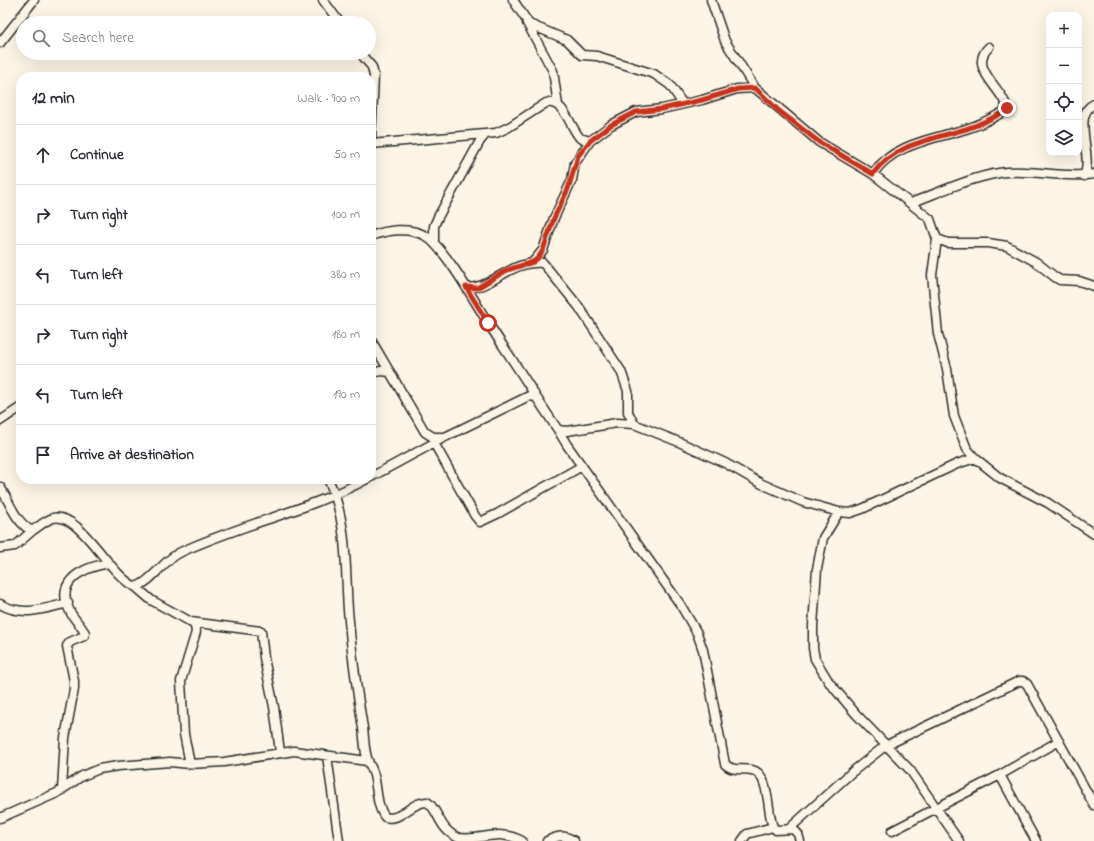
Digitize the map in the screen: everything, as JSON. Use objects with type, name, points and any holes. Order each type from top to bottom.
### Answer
[{"type":"street","points":[[21,16],[34,0]]},
{"type":"street","points":[[323,0],[335,16]]},
{"type":"street","points":[[513,0],[554,71],[558,105],[580,138],[590,141]]},
{"type":"street","points":[[711,0],[725,41],[755,88],[778,110],[819,142],[873,174],[930,219],[937,239],[932,275],[938,334],[947,369],[956,423],[967,449],[975,458],[1000,478],[1048,504],[1094,534]]},
{"type":"street","points":[[0,42],[16,22]]},
{"type":"street","points":[[526,22],[536,28],[567,40],[582,55],[597,56],[654,74],[670,85],[683,104]]},
{"type":"street","points":[[873,174],[884,162],[899,152],[937,136],[966,129],[1005,111],[1007,108],[1006,104],[987,77],[982,64],[984,51],[989,47]]},
{"type":"street","points":[[366,60],[372,67],[373,72]]},
{"type":"street","points":[[634,424],[628,412],[628,391],[621,371],[579,307],[543,263],[543,250],[554,218],[572,180],[575,162],[590,141],[627,115],[702,100],[738,89],[755,88]]},
{"type":"street","points":[[376,144],[496,134],[546,103],[551,102],[558,105]]},
{"type":"street","points":[[1084,176],[1088,166],[1084,115],[1088,107],[1094,104]]},
{"type":"street","points":[[420,234],[434,226],[480,141],[485,135]]},
{"type":"street","points":[[911,203],[975,179],[999,173],[1084,176],[1094,174]]},
{"type":"street","points":[[434,226],[434,242]]},
{"type":"street","points":[[376,235],[395,230],[413,231],[434,242],[466,287],[582,466],[680,604],[697,633],[708,669],[724,760],[728,767],[752,770],[762,777],[773,827]]},
{"type":"street","points":[[937,239],[948,243],[988,243],[1007,246],[1036,262],[1060,280],[1079,281],[1094,286]]},
{"type":"street","points":[[533,262],[543,250]]},
{"type":"street","points":[[466,287],[477,288],[507,270],[533,262],[543,263]]},
{"type":"street","points":[[376,348],[418,423],[427,435],[431,445],[480,522],[491,518],[582,466]]},
{"type":"street","points":[[381,370],[384,361]]},
{"type":"street","points":[[376,372],[381,370],[390,372]]},
{"type":"street","points":[[376,474],[445,437],[519,400],[529,396],[536,397]]},
{"type":"street","points":[[0,422],[16,411]]},
{"type":"street","points":[[558,430],[567,431],[617,423],[634,424],[698,451],[762,484],[796,499],[839,512],[850,513],[862,509],[957,464],[975,458]]},
{"type":"street","points":[[427,435],[433,437],[445,437]]},
{"type":"street","points":[[330,484],[344,532],[352,659],[365,735],[365,755],[369,764],[379,804],[385,817],[394,817],[420,802],[428,802],[431,804],[444,828],[459,838],[480,840],[506,835],[522,841]]},
{"type":"street","points":[[136,587],[144,583],[178,553],[334,494],[356,484]]},
{"type":"street","points":[[0,487],[19,521],[32,531]]},
{"type":"street","points":[[839,512],[827,530],[820,545],[817,569],[813,648],[816,659],[829,682],[885,746],[910,770],[959,841]]},
{"type":"street","points":[[0,548],[14,546],[32,531],[52,518],[62,518],[72,524],[109,563],[151,600],[191,622],[195,626],[196,632],[181,681],[184,734],[190,764]]},
{"type":"street","points":[[62,790],[65,738],[74,685],[67,646],[70,642],[84,636],[85,632],[72,614],[68,603],[67,586],[69,580],[86,569],[109,563]]},
{"type":"street","points":[[0,604],[17,612],[24,612],[68,603]]},
{"type":"street","points":[[191,622],[261,631],[264,658],[274,707],[280,752]]},
{"type":"street","points":[[742,841],[747,834],[773,827],[780,830],[790,828],[852,772],[885,746],[1019,680],[1023,680],[1027,684],[1094,805]]},
{"type":"street","points":[[892,831],[1000,775],[1059,741]]},
{"type":"street","points":[[0,818],[62,790],[82,776],[107,768],[170,762],[190,764],[224,762],[280,752],[306,751],[327,756],[363,759],[369,764]]},
{"type":"street","points":[[327,756],[339,841]]},
{"type":"street","points":[[1000,775],[1036,841]]},
{"type":"street","points":[[790,828],[796,831],[800,841]]},
{"type":"street","points":[[547,841],[556,836],[562,836],[574,841]]},
{"type":"route","points":[[488,323],[466,287],[477,288],[507,270],[533,262],[538,258],[543,250],[554,218],[572,180],[575,162],[578,156],[590,141],[627,115],[702,100],[738,89],[755,88],[778,110],[819,142],[833,152],[873,174],[891,156],[912,145],[937,136],[966,129],[988,120],[1005,111],[1007,108]]}]
